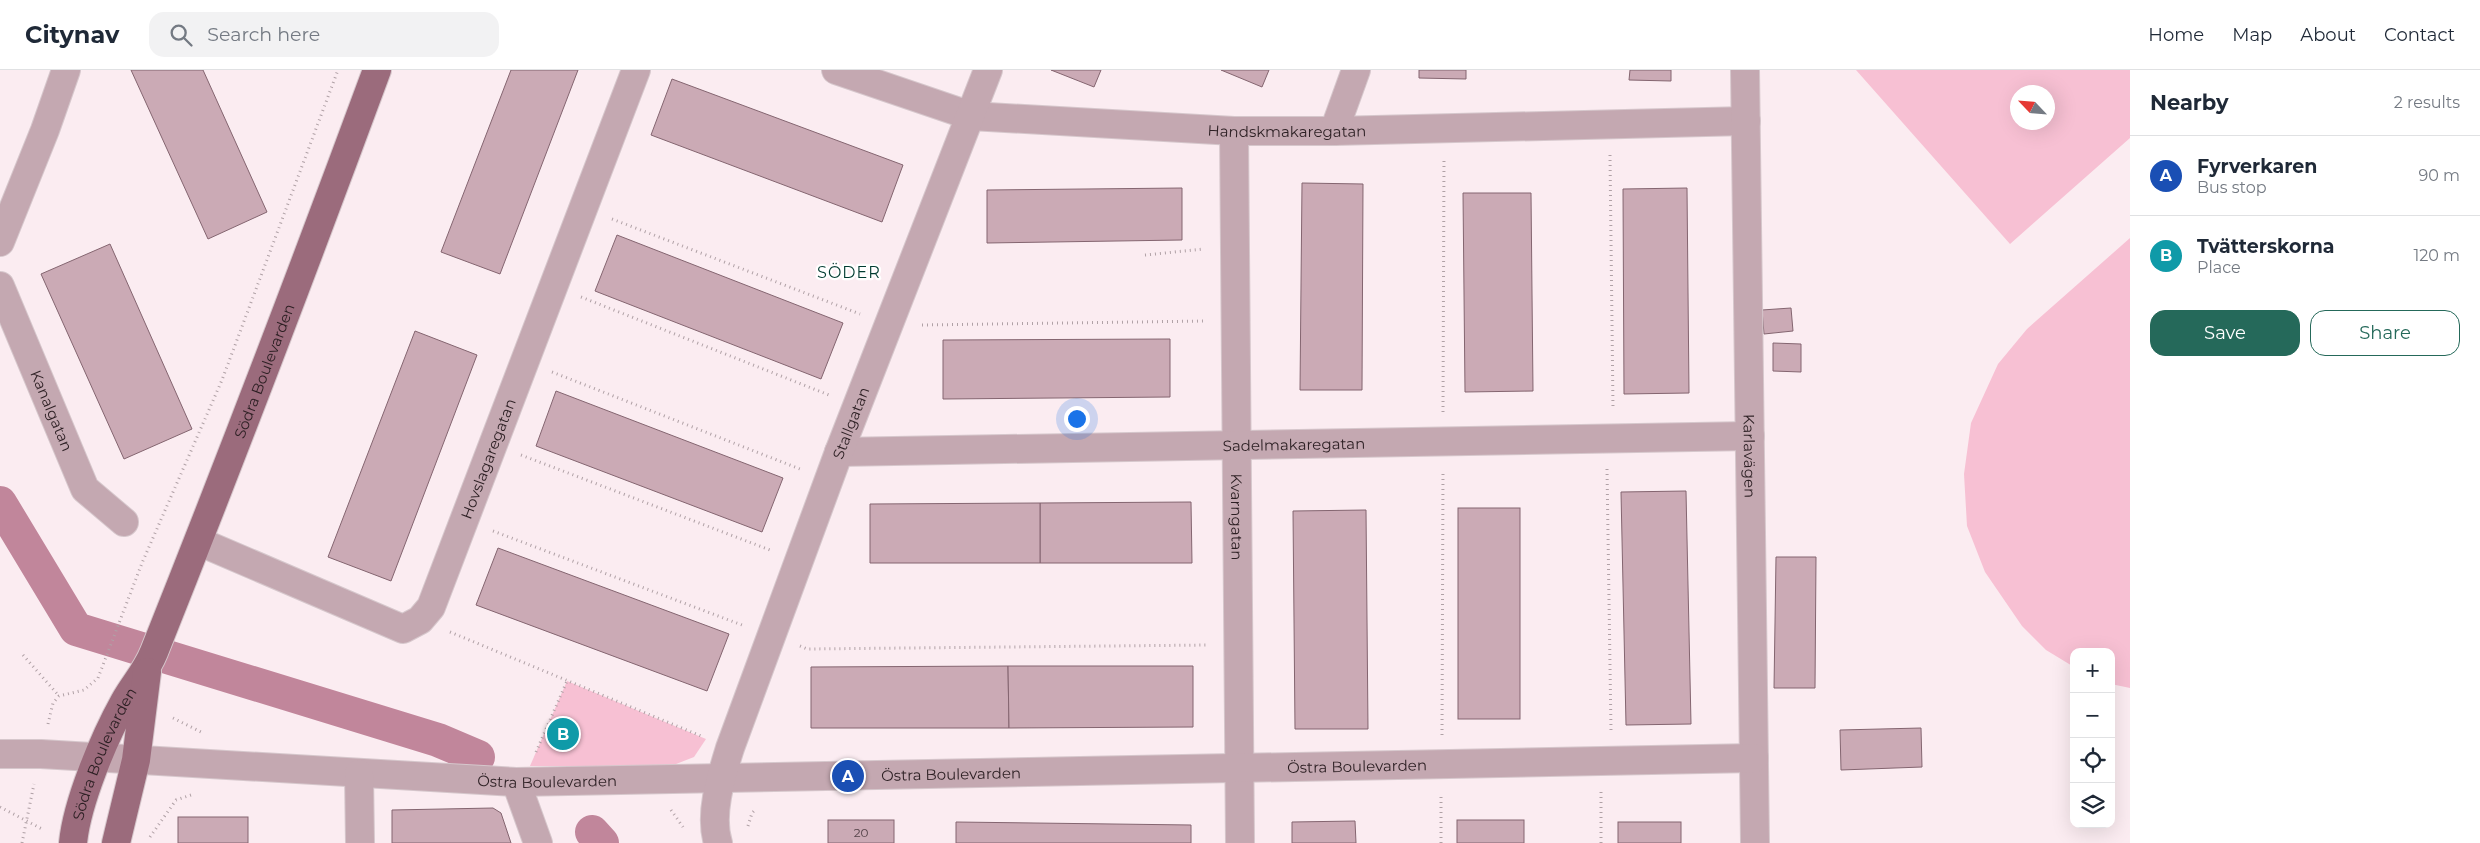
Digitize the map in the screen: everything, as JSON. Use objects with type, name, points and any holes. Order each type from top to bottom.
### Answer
[{"type":"main road","name":"Södra Boulevarden","points":[[73,840],[110,728],[122,706],[147,670],[200,542],[377,70]]},
{"type":"main road","name":"Södra Boulevarden","points":[[116,843],[136,760],[147,670]]},
{"type":"street","points":[[0,242],[45,130],[66,70]]},
{"type":"street","name":"Hovslagaregatan","points":[[420,620],[431,606],[636,70]]},
{"type":"street","name":"Handskmakaregatan","points":[[836,70],[971,116],[1234,130],[1334,131],[1746,121]]},
{"type":"street","name":"Stallgatan","points":[[718,843],[714,830],[721,779],[730,748],[828,480],[988,70]]},
{"type":"street","points":[[1334,131],[1356,70]]},
{"type":"street","name":"Karlavägen","points":[[1745,70],[1755,843]]},
{"type":"street","name":"Kvarngatan","points":[[1234,130],[1240,843]]},
{"type":"street","name":"Kanalgatan","points":[[0,286],[86,489],[124,522]]},
{"type":"street","name":"Sadelmakaregatan","points":[[839,452],[1750,436]]},
{"type":"street","points":[[200,542],[403,629],[420,620]]},
{"type":"street","name":"Östra Boulevarden","points":[[0,754],[516,782],[1754,758]]},
{"type":"street","points":[[359,774],[360,843]]},
{"type":"street","points":[[516,782],[538,843]]},
{"type":"path","points":[[23,655],[59,696],[84,690],[98,678],[134,585],[222,380],[338,70]]},
{"type":"path","points":[[1441,843],[1444,128]]},
{"type":"path","points":[[1610,158],[1613,404]]},
{"type":"path","points":[[583,208],[889,325],[1235,321]]},
{"type":"path","points":[[1145,255],[1235,246]]},
{"type":"path","points":[[554,286],[857,406]]},
{"type":"path","points":[[525,361],[828,480]]},
{"type":"path","points":[[1601,843],[1606,761],[1607,438]]},
{"type":"path","points":[[493,444],[799,560]]},
{"type":"path","points":[[464,520],[807,649],[1238,645]]},
{"type":"path","points":[[420,620],[730,748]]},
{"type":"path","points":[[116,843],[142,842],[153,834],[176,800],[194,795]]},
{"type":"path","points":[[0,808],[46,831],[73,840]]},
{"type":"shaded area","points":[[1856,70],[2130,70],[2130,138],[2010,244]]},
{"type":"shaded area","points":[[2130,238],[2130,688],[2115,685],[2115,648],[2070,648],[2070,665],[2046,650],[2022,626],[1985,572],[1967,526],[1964,474],[1971,423],[1998,364],[2027,329]]},
{"type":"shaded area","points":[[567,681],[706,739],[694,757],[671,766],[530,766]]},
{"type":"building","points":[[131,70],[203,70],[267,212],[208,239]]},
{"type":"building","points":[[511,70],[578,70],[500,274],[441,252]]},
{"type":"building","points":[[1051,70],[1101,70],[1094,87]]},
{"type":"building","points":[[1221,70],[1269,70],[1262,87]]},
{"type":"building","points":[[1419,70],[1466,70],[1466,79],[1419,78]]},
{"type":"building","points":[[1630,70],[1671,70],[1671,81],[1629,80]]},
{"type":"building","points":[[672,79],[903,165],[882,222],[651,135]]},
{"type":"building","points":[[1302,183],[1363,184],[1362,390],[1300,390]]},
{"type":"building","points":[[1182,188],[1182,240],[987,243],[987,190]]},
{"type":"building","points":[[1687,188],[1689,393],[1624,394],[1623,189]]},
{"type":"building","points":[[1463,193],[1531,193],[1533,391],[1465,392]]},
{"type":"building","points":[[617,235],[843,323],[821,379],[595,291]]},
{"type":"building","points":[[110,244],[192,429],[124,459],[41,274]]},
{"type":"building","points":[[1791,308],[1793,331],[1764,334],[1762,310]]},
{"type":"building","points":[[415,331],[477,355],[391,581],[328,557]]},
{"type":"building","points":[[1170,339],[1170,397],[943,399],[943,340]]},
{"type":"building","points":[[1773,343],[1801,344],[1801,372],[1773,371]]},
{"type":"building","points":[[556,391],[783,478],[762,532],[536,446]]},
{"type":"building","points":[[1686,491],[1691,724],[1626,725],[1621,492]]},
{"type":"building","points":[[1191,502],[1192,563],[1040,563],[1040,503]]},
{"type":"building","points":[[1040,503],[1040,563],[870,563],[870,504]]},
{"type":"building","points":[[1458,508],[1520,508],[1520,719],[1458,719]]},
{"type":"building","points":[[1366,510],[1368,729],[1295,729],[1293,511]]},
{"type":"building","points":[[498,548],[729,634],[707,691],[476,605]]},
{"type":"building","points":[[1776,557],[1816,557],[1815,688],[1774,688]]},
{"type":"building","points":[[1008,666],[1009,728],[811,728],[811,667]]},
{"type":"building","points":[[1008,666],[1193,666],[1193,727],[1009,728]]},
{"type":"building","points":[[1921,728],[1922,767],[1841,770],[1840,730]]},
{"type":"building","points":[[493,808],[501,813],[511,843],[392,843],[392,810]]},
{"type":"building","points":[[178,817],[248,817],[248,843],[178,843]]},
{"type":"building","points":[[828,820],[894,820],[894,843],[828,843]]},
{"type":"building","points":[[1457,820],[1524,820],[1524,843],[1457,843]]},
{"type":"building","points":[[1355,821],[1356,843],[1292,843],[1292,822]]},
{"type":"building","points":[[956,822],[1191,825],[1191,843],[956,843]]},
{"type":"building","points":[[1618,822],[1681,822],[1681,843],[1618,843]]},
{"type":"waterway","points":[[0,503],[76,629],[438,740],[478,757]]},
{"type":"waterway","points":[[592,832],[602,843]]},
{"type":"place","name":"Tvätterskorna","points":[[563,734]]},
{"type":"place","name":"Fyrverkaren","points":[[848,776]]},
{"type":"district","name":"SÖDER","points":[[849,272]]}]
